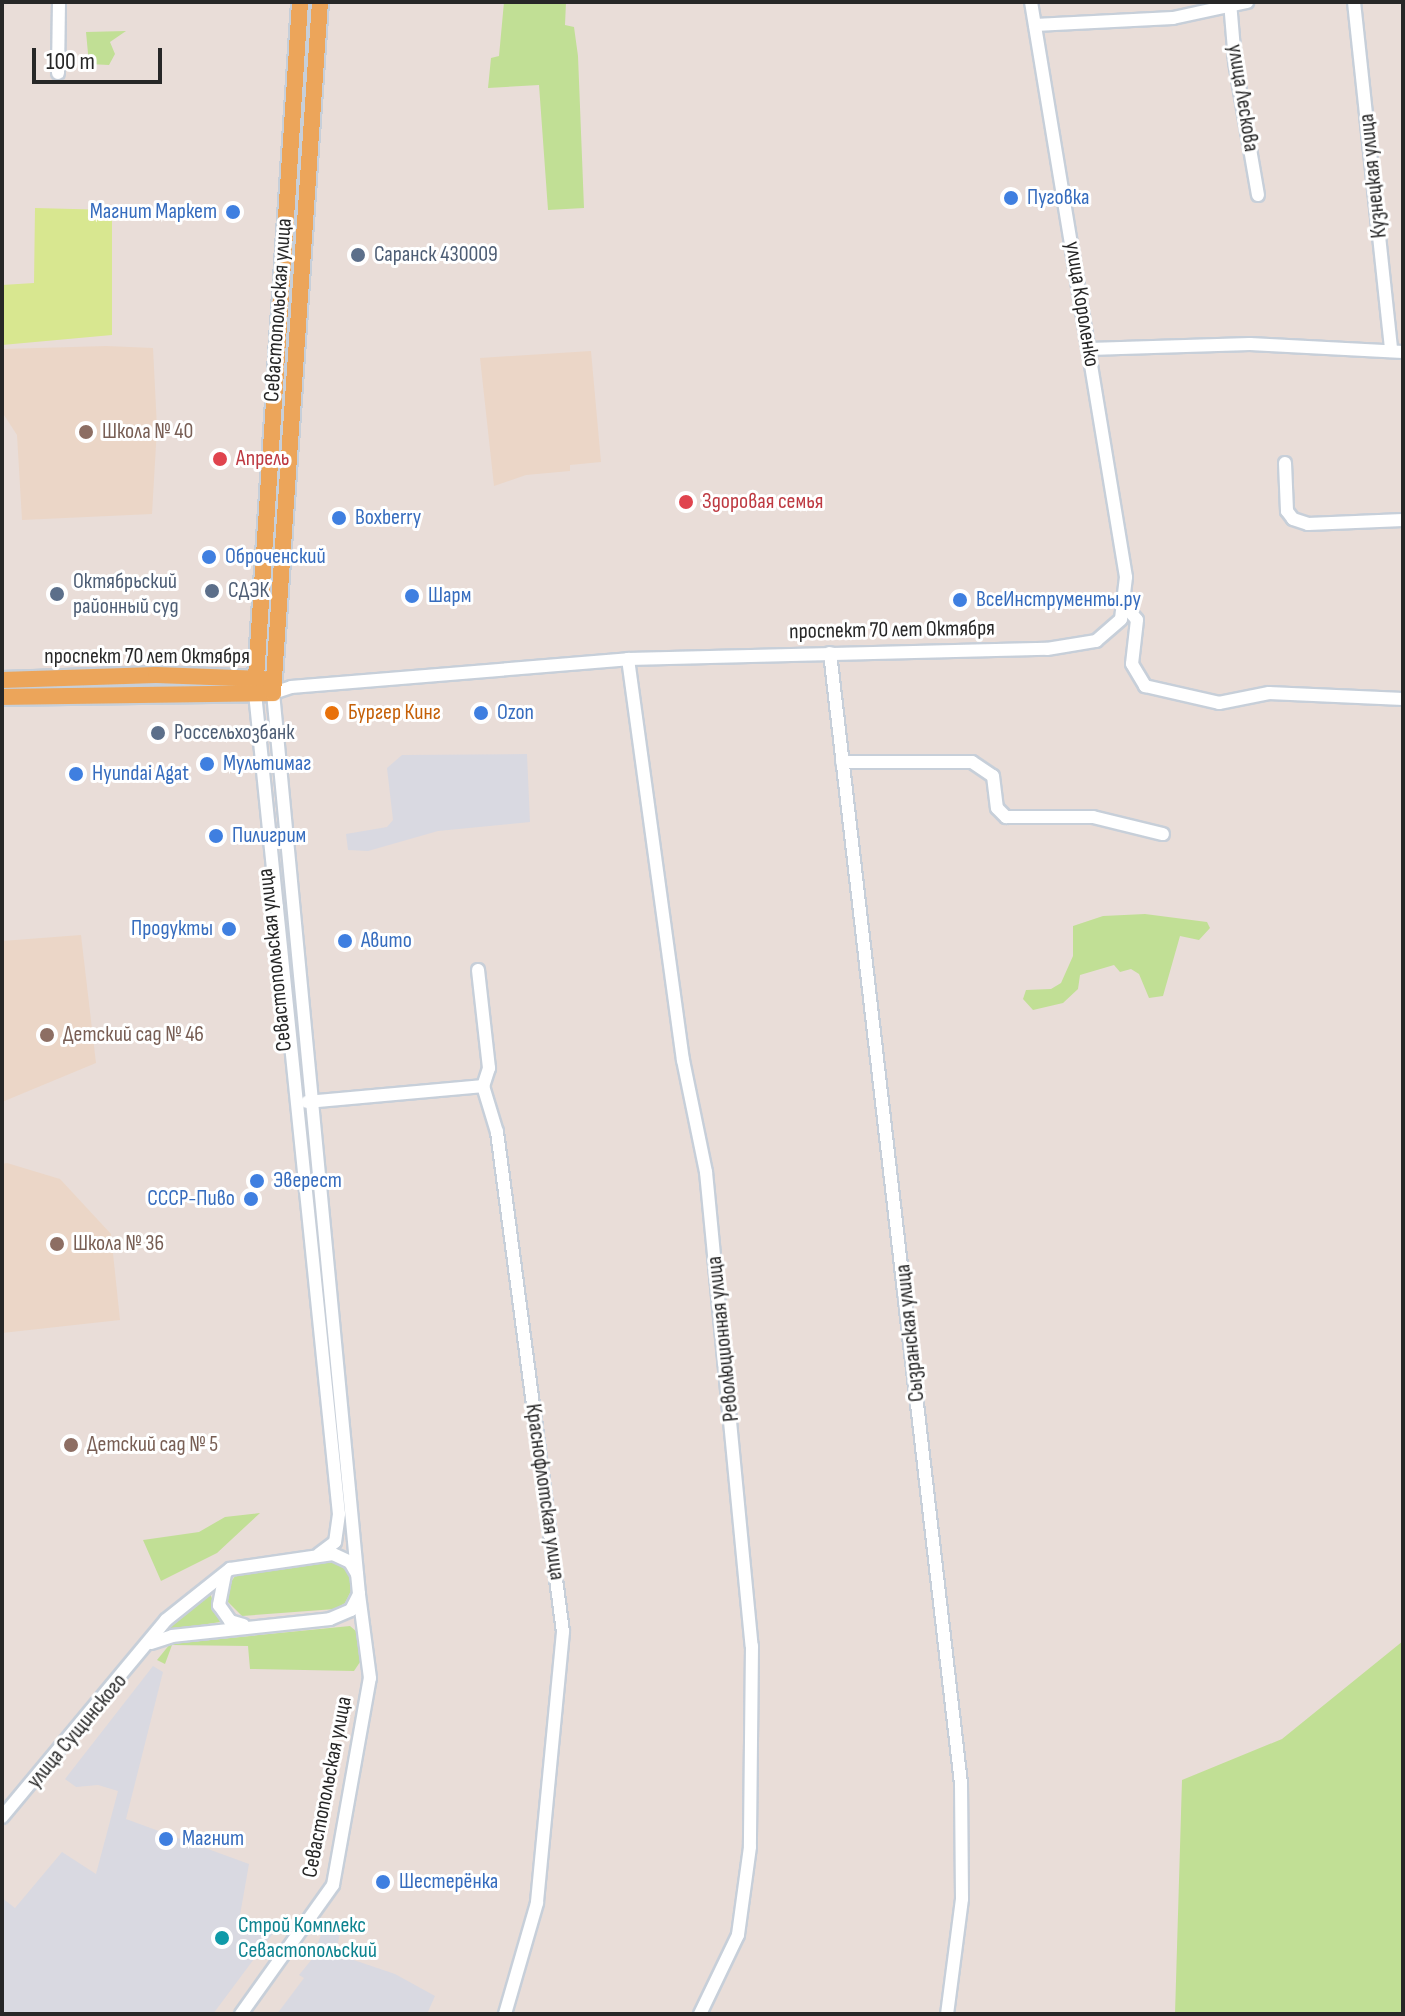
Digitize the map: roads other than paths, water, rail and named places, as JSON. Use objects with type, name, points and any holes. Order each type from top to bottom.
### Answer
[{"type":"main road","name":"Севастопольская улица","points":[[255,685],[300,2]]},
{"type":"main road","name":"Севастопольская улица","points":[[274,686],[320,2]]},
{"type":"main road","name":"проспект 70 лет Октября","points":[[2,697],[13,685],[156,675],[274,686]]},
{"type":"street","points":[[58,73],[59,2]]},
{"type":"street","name":"улица Короленко","points":[[1031,2],[1126,577],[1125,606]]},
{"type":"street","points":[[1035,25],[1173,18],[1230,3],[1247,2]]},
{"type":"street","name":"Кузнецкая улица","points":[[1089,349],[1250,344],[1397,352],[1354,2]]},
{"type":"street","name":"улица Лескова","points":[[1230,3],[1235,62],[1258,195]]},
{"type":"street","points":[[1285,463],[1287,511],[1293,519],[1308,524],[1403,520]]},
{"type":"street","points":[[1125,606],[1137,620],[1132,664],[1145,686],[1219,703],[1269,693],[1403,699]]},
{"type":"street","name":"проспект 70 лет Октября","points":[[274,686],[628,659],[1075,647],[1112,631],[1125,606]]},
{"type":"street","name":"Сызранская улица","points":[[830,653],[961,1784],[962,1899],[947,2014]]},
{"type":"street","name":"Революционная улица","points":[[628,659],[683,1060],[706,1172],[752,1646],[750,1847],[738,1935],[700,2014]]},
{"type":"street","name":"Севастопольская улица","points":[[255,685],[269,862],[339,1514],[335,1542],[319,1554]]},
{"type":"street","name":"Севастопольская улица","points":[[241,2014],[333,1885],[370,1678],[291,907],[274,686]]},
{"type":"street","points":[[842,762],[972,762],[993,776],[997,808],[1006,817],[1093,817],[1163,834]]},
{"type":"street","points":[[269,862],[287,860]]},
{"type":"street","points":[[274,909],[291,907]]},
{"type":"street","name":"Краснофлотская улица","points":[[478,970],[489,1068],[483,1086],[497,1132],[563,1632],[537,1903],[505,2014]]},
{"type":"street","points":[[295,1103],[483,1086]]},
{"type":"street","points":[[251,1626],[230,1621],[219,1605],[219,1586],[230,1569],[319,1554],[342,1558],[358,1577]]},
{"type":"street","name":"улица Сущинского","points":[[2,1817],[151,1643],[166,1620],[230,1569]]},
{"type":"street","points":[[341,1616],[359,1594]]},
{"type":"street","points":[[151,1643],[251,1626],[341,1616],[368,1637]]},
{"type":"place","name":"Пуговка","points":[[1011,198]]},
{"type":"place","name":"Магнит Маркет","points":[[233,212]]},
{"type":"place","name":"Саранск 430009","points":[[358,255]]},
{"type":"place","name":"Школа № 40","points":[[86,432]]},
{"type":"place","name":"Апрель","points":[[220,459]]},
{"type":"place","name":"Здоровая семья","points":[[686,502]]},
{"type":"place","name":"Boxberry","points":[[339,518]]},
{"type":"place","name":"Оброченский","points":[[209,557]]},
{"type":"place","name":"СДЭК","points":[[212,591]]},
{"type":"place","name":"Октябрьский районный суд","points":[[57,594]]},
{"type":"place","name":"Шарм","points":[[412,596]]},
{"type":"place","name":"ВсеИнструменты.ру","points":[[960,600]]},
{"type":"place","name":"Бургер Кинг","points":[[332,713]]},
{"type":"place","name":"Ozon","points":[[481,713]]},
{"type":"place","name":"Россельхозбанк","points":[[158,733]]},
{"type":"place","name":"Мультимаг","points":[[207,764]]},
{"type":"place","name":"Hyundai Agat","points":[[76,774]]},
{"type":"place","name":"Пилигрим","points":[[216,836]]},
{"type":"place","name":"Продукты","points":[[229,929]]},
{"type":"place","name":"Авито","points":[[345,941]]},
{"type":"place","name":"Детский сад № 46","points":[[47,1035]]},
{"type":"place","name":"Эверест","points":[[257,1181]]},
{"type":"place","name":"СССР-Пиво","points":[[251,1199]]},
{"type":"place","name":"Школа № 36","points":[[57,1244]]},
{"type":"place","name":"Детский сад № 5","points":[[71,1445]]},
{"type":"place","name":"Магнит","points":[[166,1839]]},
{"type":"place","name":"Шестерёнка","points":[[383,1882]]},
{"type":"place","name":"Строй Комплекс Севастопольский","points":[[222,1938]]}]
